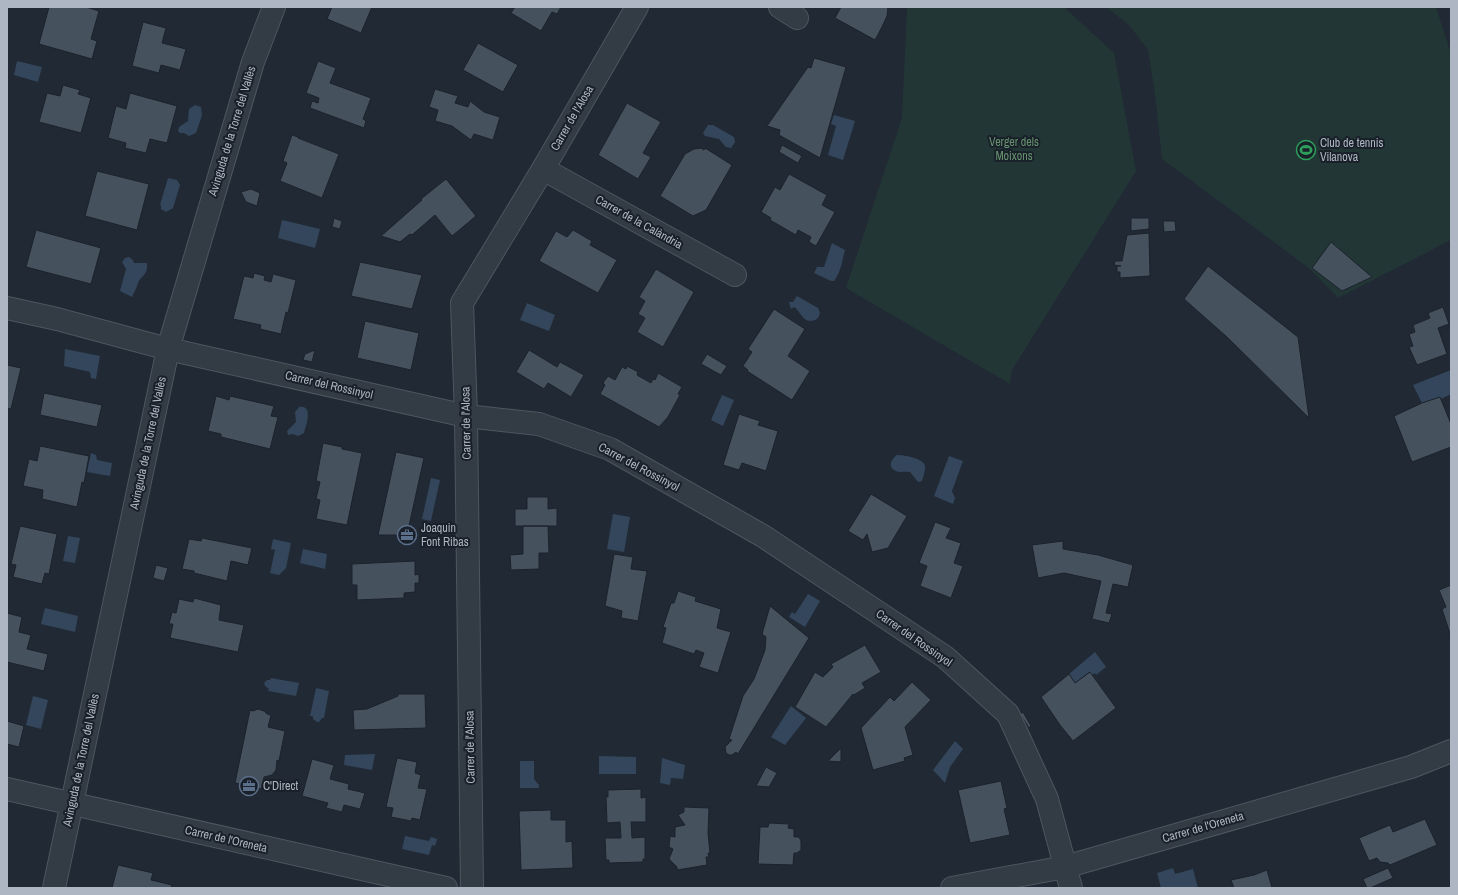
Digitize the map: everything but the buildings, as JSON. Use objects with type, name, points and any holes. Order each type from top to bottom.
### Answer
[{"type":"street","name":"Avinguda de la Torre del Vallès","points":[[54,888],[168,348],[253,62],[274,7]]},
{"type":"street","name":"Carrer de l'Alosa","points":[[472,888],[466,416],[462,303],[543,169],[637,7]]},
{"type":"street","name":"Carrer de la Calàndria","points":[[543,169],[735,275]]},
{"type":"street","name":"Carrer del Rossinyol","points":[[7,308],[58,319],[168,348],[466,416],[539,424],[610,449],[763,536],[945,657],[1008,714],[1047,799],[1068,878]]},
{"type":"street","name":"Carrer de l'Oreneta","points":[[952,888],[1068,878],[1410,768],[1451,751]]},
{"type":"street","name":"Carrer de l'Oreneta","points":[[7,789],[446,888]]},
{"type":"green space","name":"Verger dels Moixons","points":[[907,7],[1064,7],[1114,53],[1136,171],[1012,370],[1010,384],[846,288],[902,118]]},
{"type":"green space","name":"Club de tennis Vilanova","points":[[1106,7],[1436,7],[1451,54],[1451,240],[1338,298],[1309,268],[1162,159],[1155,94],[1148,50],[1129,25]]},
{"type":"water","points":[[17,61],[42,67],[38,82],[14,75]]},
{"type":"water","points":[[195,105],[201,107],[202,115],[196,133],[189,136],[184,133],[180,133],[178,131],[179,127],[188,121],[189,109]]},
{"type":"water","points":[[834,115],[855,121],[843,160],[828,155],[836,126],[831,124]]},
{"type":"water","points":[[708,125],[713,125],[734,137],[735,142],[731,148],[726,147],[719,139],[705,136],[703,133]]},
{"type":"water","points":[[168,178],[177,180],[180,185],[173,208],[166,212],[161,209],[160,205]]},
{"type":"water","points":[[282,220],[320,229],[315,248],[278,238]]},
{"type":"water","points":[[832,243],[845,250],[840,270],[834,281],[814,273],[817,267],[824,267]]},
{"type":"water","points":[[129,257],[134,263],[147,263],[146,273],[140,280],[132,297],[120,291],[126,269],[122,262],[125,258]]},
{"type":"water","points":[[797,296],[818,308],[820,313],[817,319],[808,321],[794,307],[791,309],[789,302],[793,302]]},
{"type":"water","points":[[527,303],[555,315],[549,331],[520,320]]},
{"type":"water","points":[[65,349],[100,356],[96,379],[91,378],[90,372],[64,366]]},
{"type":"water","points":[[1451,370],[1451,394],[1441,399],[1440,397],[1422,403],[1413,385]]},
{"type":"water","points":[[722,395],[734,400],[723,426],[711,420]]},
{"type":"water","points":[[299,407],[304,407],[308,412],[304,433],[298,436],[293,434],[288,435],[287,431],[296,422],[295,412]]},
{"type":"water","points":[[91,453],[96,455],[97,460],[112,463],[110,476],[87,472]]},
{"type":"water","points":[[897,455],[917,459],[924,463],[925,469],[922,481],[918,482],[910,472],[899,472],[893,470],[891,463]]},
{"type":"water","points":[[949,456],[963,461],[952,491],[955,498],[953,504],[934,496]]},
{"type":"water","points":[[431,478],[440,480],[431,521],[422,519]]},
{"type":"water","points":[[613,514],[630,517],[624,552],[607,549]]},
{"type":"water","points":[[68,536],[80,538],[75,563],[63,561]]},
{"type":"water","points":[[273,539],[291,543],[286,568],[279,575],[270,573],[275,550],[271,549]]},
{"type":"water","points":[[303,549],[327,554],[325,569],[300,563]]},
{"type":"water","points":[[808,594],[820,601],[805,627],[789,617],[792,612],[795,614]]},
{"type":"water","points":[[45,608],[78,616],[75,632],[41,624]]},
{"type":"water","points":[[1095,652],[1106,667],[1096,675],[1095,673],[1092,675],[1089,672],[1075,683],[1069,674]]},
{"type":"water","points":[[271,678],[299,683],[296,696],[268,691],[269,689],[264,683]]},
{"type":"water","points":[[316,688],[329,691],[324,718],[322,718],[319,722],[313,719],[313,716],[310,716]]},
{"type":"water","points":[[33,696],[48,700],[41,729],[26,725]]},
{"type":"water","points":[[791,706],[806,718],[785,745],[771,737]]},
{"type":"water","points":[[955,741],[963,749],[950,767],[945,783],[933,770]]},
{"type":"water","points":[[375,754],[372,770],[344,765],[345,755]]},
{"type":"water","points":[[599,756],[636,757],[636,774],[599,774]]},
{"type":"water","points":[[662,758],[685,765],[683,779],[671,778],[670,785],[660,783]]},
{"type":"water","points":[[520,761],[534,761],[534,779],[539,785],[539,788],[520,788]]},
{"type":"water","points":[[405,836],[429,841],[431,837],[437,839],[435,846],[432,845],[429,855],[402,849]]},
{"type":"water","points":[[1173,868],[1175,874],[1193,869],[1198,888],[1161,888],[1157,873]]},
{"type":"place","name":"Club de tennis Vilanova","points":[[1306,150]]},
{"type":"place","name":"Joaquin Font Ribas","points":[[407,535]]},
{"type":"place","name":"C'Direct","points":[[249,786]]}]
